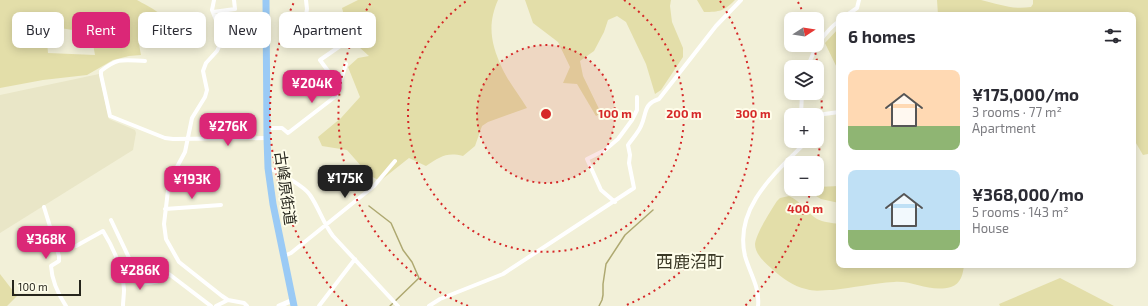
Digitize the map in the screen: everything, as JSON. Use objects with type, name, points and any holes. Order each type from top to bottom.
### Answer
[{"type":"main road","name":"古峰原街道","points":[[266,0],[268,168],[272,199],[293,303]]},
{"type":"street","points":[[214,0],[213,12],[224,36],[217,51],[206,63],[203,71],[206,90],[205,97],[192,118],[185,152],[169,182],[164,224],[166,240],[179,262],[214,291],[228,300],[244,303],[247,306]]},
{"type":"street","points":[[213,12],[235,10],[234,0]]},
{"type":"street","points":[[306,0],[306,12]]},
{"type":"street","points":[[429,306],[440,299],[503,274],[615,202],[634,188],[629,163],[630,155],[628,144],[640,128],[651,101],[659,99],[716,26],[742,0]]},
{"type":"street","points":[[851,12],[857,8],[859,0]]},
{"type":"street","points":[[811,60],[815,50],[826,33],[836,24]]},
{"type":"street","points":[[337,48],[320,60],[339,86]]},
{"type":"street","points":[[145,61],[115,61],[101,71],[100,75],[110,116],[165,138],[188,140],[267,138]]},
{"type":"street","points":[[267,128],[282,128],[288,132],[336,96],[346,64]]},
{"type":"street","points":[[615,202],[601,190],[587,159],[605,150],[618,139],[632,120],[637,110],[637,97]]},
{"type":"street","points":[[824,114],[836,112]]},
{"type":"street","points":[[758,306],[756,284],[748,267],[744,250],[743,239],[745,224],[752,205],[767,182],[800,148]]},
{"type":"street","points":[[284,256],[291,253],[374,186],[395,160]]},
{"type":"street","points":[[268,168],[276,170],[309,193],[325,225],[333,236],[398,306]]},
{"type":"street","points":[[165,209],[221,205]]},
{"type":"street","points":[[44,207],[59,256],[59,262],[51,266],[51,271],[57,292],[66,306]]},
{"type":"street","points":[[111,220],[141,283],[165,279],[169,274],[211,306]]},
{"type":"street","points":[[76,246],[103,231],[114,249],[121,271],[124,290],[123,306]]},
{"type":"street","points":[[319,306],[355,259]]},
{"type":"street","points":[[216,306],[228,300]]},
{"type":"street","points":[[279,306],[293,303]]},
{"type":"shaded area","points":[[0,0],[137,0],[156,12],[138,12],[138,48],[140,48],[141,55],[113,60],[87,75],[43,80],[0,88]],"holes":[[[12,12],[64,12],[64,29],[72,30],[72,12],[130,12],[130,48],[94,48],[95,55],[48,53],[48,48],[12,48]]]},
{"type":"shaded area","points":[[358,0],[498,0],[492,18],[492,34],[495,51],[504,73],[527,108],[488,122],[482,126],[475,146],[463,156],[443,156],[426,166],[409,158],[380,181],[369,175],[347,150],[322,146],[318,137],[341,118],[360,97],[348,67],[358,58],[369,56],[360,48],[376,48],[376,12],[343,12],[342,8]]},
{"type":"shaded area","points":[[525,0],[671,0],[670,6],[672,22],[683,48],[683,57],[661,90],[655,94],[646,64],[626,22],[617,16],[608,20],[604,32],[594,51],[580,61],[583,76],[601,113],[596,116],[577,84],[563,83],[570,67],[558,42],[533,23]]},
{"type":"shaded area","points":[[697,0],[735,0],[728,7],[721,10],[704,12]]},
{"type":"shaded area","points":[[937,0],[981,0],[1006,6],[1024,8],[1031,7],[1033,0],[1148,0],[1148,154],[1143,155],[1136,143],[1136,12],[938,12]]},
{"type":"shaded area","points":[[836,31],[836,66],[825,43]]},
{"type":"shaded area","points":[[99,74],[109,119],[135,130],[136,133],[133,150],[0,233],[0,95]]},
{"type":"shaded area","points":[[836,186],[836,202],[821,199],[816,196],[824,196],[824,187]]},
{"type":"shaded area","points":[[789,196],[797,201],[817,219],[836,224],[836,268],[964,268],[961,278],[954,286],[943,288],[929,288],[901,282],[871,284],[819,291],[809,290],[792,284],[766,264],[755,248],[756,239],[761,228],[780,198]]},
{"type":"shaded area","points":[[0,274],[17,296],[7,306],[0,306]]},
{"type":"shaded area","points":[[1060,278],[1114,306],[1000,306],[999,304]]},
{"type":"waterway","points":[[369,206],[391,223],[403,250],[412,262],[419,278],[390,306]]},
{"type":"waterway","points":[[599,306],[603,295],[606,264],[625,235],[653,210]]},
{"type":"district","name":"西鹿沼町","points":[[690,261]]}]
